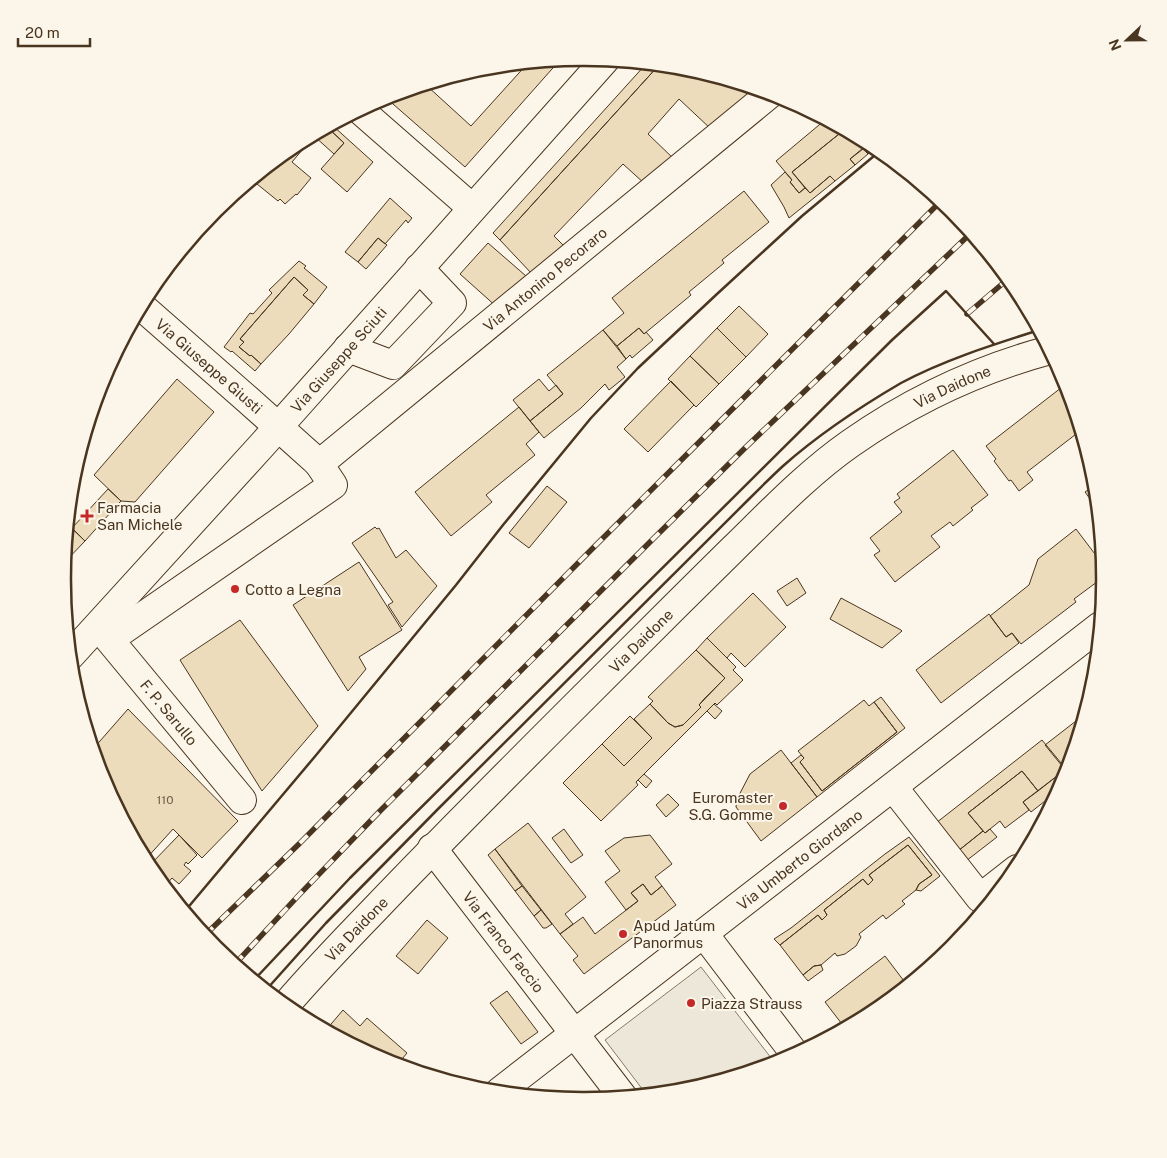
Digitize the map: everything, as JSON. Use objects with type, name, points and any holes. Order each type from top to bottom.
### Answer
[{"type":"street","name":"Via Giuseppe Sciuti","points":[[76,652],[104,632],[278,427],[599,66]]},
{"type":"street","name":"Via Antonino Pecoraro","points":[[319,464],[765,99]]},
{"type":"street","points":[[366,115],[472,208]]},
{"type":"street","points":[[348,348],[393,366],[452,303],[419,268]]},
{"type":"street","name":"Via Giuseppe Giusti","points":[[104,632],[333,484],[319,464],[147,311]]},
{"type":"street","name":"Via Daidone","points":[[291,999],[307,979],[432,848],[778,505],[818,469],[885,421],[923,400],[965,379],[1002,364],[1043,352]]},
{"type":"street","name":"Via Umberto Giordano","points":[[507,1086],[1093,631]]},
{"type":"street","name":"F. P. Sarullo","points":[[104,632],[242,800]]},
{"type":"street","points":[[893,787],[980,898],[991,889]]},
{"type":"street","name":"Via Franco Faccio","points":[[432,848],[617,1091]]},
{"type":"street","points":[[704,934],[791,1048]]},
{"type":"shaded area","name":"Piazza Strauss","points":[[701,967],[770,1057],[748,1065],[684,1082],[641,1088],[605,1040]]},
{"type":"building","points":[[554,67],[465,167],[392,103],[431,90],[471,126],[521,70]]},
{"type":"building","points":[[641,70],[653,71],[500,240],[493,233]]},
{"type":"building","points":[[653,71],[684,76],[716,84],[746,92],[751,97],[712,130],[679,99],[648,134],[675,160],[645,184],[623,164],[554,236],[567,249],[533,275],[500,240]]},
{"type":"building","points":[[820,124],[839,134],[792,172],[805,188],[799,193],[790,182],[792,180],[776,161]]},
{"type":"building","points":[[337,130],[373,162],[347,192],[321,169],[344,143],[332,132]]},
{"type":"building","points":[[332,132],[344,143],[334,154],[319,140]]},
{"type":"building","points":[[839,134],[862,149],[850,159],[855,165],[835,181],[830,176],[810,193],[792,172]]},
{"type":"building","points":[[862,149],[868,154],[855,165],[850,159]]},
{"type":"building","points":[[300,152],[292,162],[311,178],[297,195],[285,204],[280,199],[278,201],[257,184]]},
{"type":"building","points":[[785,172],[799,193],[805,188],[810,193],[830,176],[835,181],[789,218],[771,185]]},
{"type":"building","points":[[744,191],[769,222],[722,260],[724,263],[689,292],[691,295],[644,334],[639,328],[617,346],[603,330],[624,313],[612,298]]},
{"type":"building","points":[[390,198],[412,218],[408,223],[406,220],[385,244],[378,238],[358,262],[345,252]]},
{"type":"building","points":[[378,238],[387,245],[366,269],[358,262]]},
{"type":"building","points":[[488,243],[526,276],[498,308],[460,274]]},
{"type":"building","points":[[299,261],[306,266],[304,268],[327,287],[314,304],[303,295],[308,290],[294,277],[240,339],[244,342],[239,347],[261,364],[255,371],[232,351],[224,347],[250,313],[253,314],[272,293],[269,290]]},
{"type":"building","points":[[294,277],[308,290],[303,295],[314,304],[261,364],[239,347],[244,342],[240,339]]},
{"type":"building","points":[[739,306],[768,334],[746,357],[717,328]]},
{"type":"building","points":[[639,328],[644,334],[646,332],[653,340],[632,358],[630,355],[626,359],[617,346]]},
{"type":"building","points":[[717,328],[746,357],[719,384],[690,356]]},
{"type":"building","points":[[603,330],[626,359],[617,367],[625,377],[609,390],[605,384],[581,408],[544,438],[530,421],[563,394],[547,375]]},
{"type":"building","points":[[690,356],[719,384],[696,407],[668,379]]},
{"type":"building","points":[[177,379],[214,412],[135,502],[121,501],[94,475]]},
{"type":"building","points":[[539,379],[549,391],[556,385],[563,394],[530,421],[513,400]]},
{"type":"building","points":[[671,381],[694,405],[648,452],[624,429]]},
{"type":"building","points":[[1059,389],[1075,435],[1027,472],[1033,480],[1019,491],[994,461],[996,459],[986,446]]},
{"type":"building","points":[[519,407],[539,432],[526,444],[535,455],[486,495],[492,502],[451,536],[415,492]]},
{"type":"building","points":[[953,450],[988,495],[971,508],[973,510],[953,526],[950,522],[931,536],[940,547],[895,582],[874,555],[880,551],[870,538],[902,512],[894,502],[900,498],[897,494]]},
{"type":"building","points":[[547,486],[567,502],[529,548],[509,533]]},
{"type":"building","points":[[108,489],[121,501],[85,541],[73,529],[74,526]]},
{"type":"building","points":[[375,527],[379,528],[396,558],[406,550],[437,586],[402,627],[388,605],[393,602],[352,543]]},
{"type":"building","points":[[1076,529],[1095,554],[1096,583],[1074,599],[1076,602],[1021,644],[1012,633],[1006,637],[990,616],[1029,585],[1038,559]]},
{"type":"building","points":[[73,530],[85,541],[72,555]]},
{"type":"building","points":[[359,562],[402,630],[359,657],[366,669],[348,691],[293,605]]},
{"type":"building","points":[[797,578],[806,593],[787,606],[777,591]]},
{"type":"building","points":[[753,593],[786,627],[745,667],[731,653],[727,658],[707,638]]},
{"type":"building","points":[[841,598],[902,631],[882,648],[830,619]]},
{"type":"building","points":[[989,614],[1006,637],[1012,633],[1019,643],[941,703],[916,670]]},
{"type":"building","points":[[240,620],[318,726],[262,791],[180,660]]},
{"type":"building","points":[[707,638],[736,667],[733,670],[743,680],[717,705],[715,703],[636,782],[638,785],[601,821],[563,783],[602,744],[624,766],[652,738],[634,719],[650,704],[668,723],[675,727],[683,725],[701,707],[699,705],[725,678],[696,650]]},
{"type":"building","points":[[696,650],[725,678],[704,699],[699,705],[701,707],[683,725],[675,727],[668,723],[650,704],[653,701],[648,697]]},
{"type":"building","points":[[881,697],[905,728],[817,797],[791,763],[801,755],[804,758],[800,762],[822,791],[897,732],[874,702]]},
{"type":"building","points":[[864,700],[869,706],[874,702],[897,732],[822,791],[800,762],[804,758],[798,751]]},
{"type":"building","points":[[714,704],[722,711],[715,719],[707,711]]},
{"type":"building","points":[[128,709],[238,821],[202,858],[173,829],[151,854],[124,806],[98,743]]},
{"type":"building","points":[[630,716],[652,738],[624,766],[602,744]]},
{"type":"building","points":[[1076,721],[1061,765],[1045,745]]},
{"type":"building","points":[[1042,740],[1061,764],[1056,777],[1038,791],[1022,771],[968,813],[983,831],[958,851],[936,823]]},
{"type":"building","points":[[781,750],[817,797],[761,841],[736,807],[737,799],[750,774]]},
{"type":"building","points":[[1022,771],[1038,791],[1023,802],[1029,810],[1005,828],[1000,821],[985,833],[968,813]]},
{"type":"building","points":[[644,774],[652,781],[646,788],[638,780]]},
{"type":"building","points":[[1056,776],[1045,801],[1031,812],[1023,802]]},
{"type":"building","points":[[668,794],[679,805],[666,817],[656,805]]},
{"type":"building","points":[[528,823],[586,897],[565,914],[573,924],[560,934],[495,849]]},
{"type":"building","points":[[564,829],[583,855],[571,863],[552,838]]},
{"type":"building","points":[[990,829],[997,837],[966,861],[958,851],[983,831],[985,833]]},
{"type":"building","points":[[179,835],[197,855],[188,864],[186,862],[184,865],[191,871],[179,884],[172,878],[170,881],[155,860]]},
{"type":"building","points":[[650,835],[672,864],[655,877],[662,886],[651,895],[643,884],[631,893],[638,901],[626,910],[605,882],[620,871],[605,851],[624,838]]},
{"type":"building","points":[[909,837],[940,876],[921,891],[916,890],[919,884],[932,875],[908,845],[869,875],[873,880],[868,885],[863,879],[824,910],[827,915],[822,920],[818,915],[780,945],[774,939],[791,928]]},
{"type":"building","points":[[908,845],[932,875],[919,884],[916,890],[902,901],[905,904],[886,919],[883,915],[859,934],[861,937],[856,946],[845,954],[837,956],[835,953],[821,965],[814,966],[803,975],[780,945],[818,915],[822,920],[827,915],[824,910],[863,879],[868,885],[873,880],[869,875]]},
{"type":"building","points":[[495,849],[522,886],[515,891],[488,855]]},
{"type":"building","points":[[643,884],[651,895],[662,886],[676,905],[584,974],[573,960],[578,956],[560,934],[583,917],[595,934],[638,901],[631,893]]},
{"type":"building","points":[[522,886],[541,910],[534,916],[515,891]]},
{"type":"building","points":[[541,910],[552,924],[546,928],[543,928],[534,916]]},
{"type":"building","points":[[427,920],[448,938],[418,974],[396,956]]},
{"type":"building","points":[[885,956],[903,980],[841,1023],[825,1002]]},
{"type":"building","points":[[821,965],[823,970],[808,981],[803,975],[814,966]]},
{"type":"building","points":[[507,991],[538,1032],[521,1044],[490,1003]]},
{"type":"building","points":[[343,1010],[360,1026],[367,1018],[407,1053],[402,1059],[330,1025]]},
{"type":"railway","points":[[210,930],[300,843],[936,206]]},
{"type":"railway","points":[[239,959],[380,811],[651,541],[746,447],[966,238]]},
{"type":"railway","points":[[967,314],[1002,284]]},
{"type":"wall","points":[[189,906],[317,754],[591,418],[638,368],[717,294],[802,216],[873,157]]},
{"type":"wall","points":[[258,976],[350,878],[892,340],[946,291],[994,344]]},
{"type":"wall","points":[[270,985],[326,923],[437,810],[761,487],[797,454],[840,422],[901,383],[951,360],[1033,332]]},
{"type":"place","name":"Farmacia San Michele","points":[[87,516]]},
{"type":"place","name":"Cotto a Legna","points":[[235,589]]},
{"type":"place","name":"Euromaster S.G. Gomme","points":[[783,806]]},
{"type":"place","name":"Apud Jatum Panormus","points":[[623,934]]},
{"type":"place","name":"Piazza Strauss","points":[[691,1003]]}]
